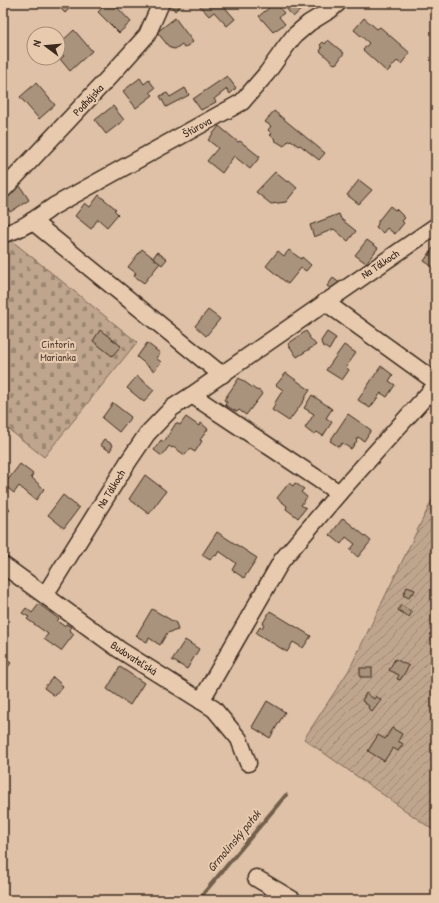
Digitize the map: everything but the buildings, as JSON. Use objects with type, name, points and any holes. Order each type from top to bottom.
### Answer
[{"type":"street","name":"Podhájska","points":[[3,190],[111,75],[147,34],[161,3]]},
{"type":"street","name":"Štúrova","points":[[6,231],[32,221],[54,206],[242,102],[258,85],[294,36],[309,23],[330,10],[338,3]]},
{"type":"street","points":[[32,221],[222,374]]},
{"type":"street","name":"Na Tálkoch","points":[[45,596],[128,462],[147,434],[172,408],[436,226]]},
{"type":"street","points":[[325,302],[436,382]]},
{"type":"street","points":[[201,701],[282,560],[339,493],[436,386]]},
{"type":"street","points":[[192,395],[339,493]]},
{"type":"street","name":"Budovateľská","points":[[3,565],[120,650],[214,709],[239,739],[248,763]]},
{"type":"street","points":[[256,878],[293,900]]},
{"type":"green space","name":"Cintorín Marianka","points":[[12,241],[137,342],[44,457],[3,425],[3,242]]},
{"type":"green space","points":[[436,492],[436,832],[304,739],[349,670]]},
{"type":"waterway","name":"Grmolinský potok","points":[[198,900],[286,795]]}]
